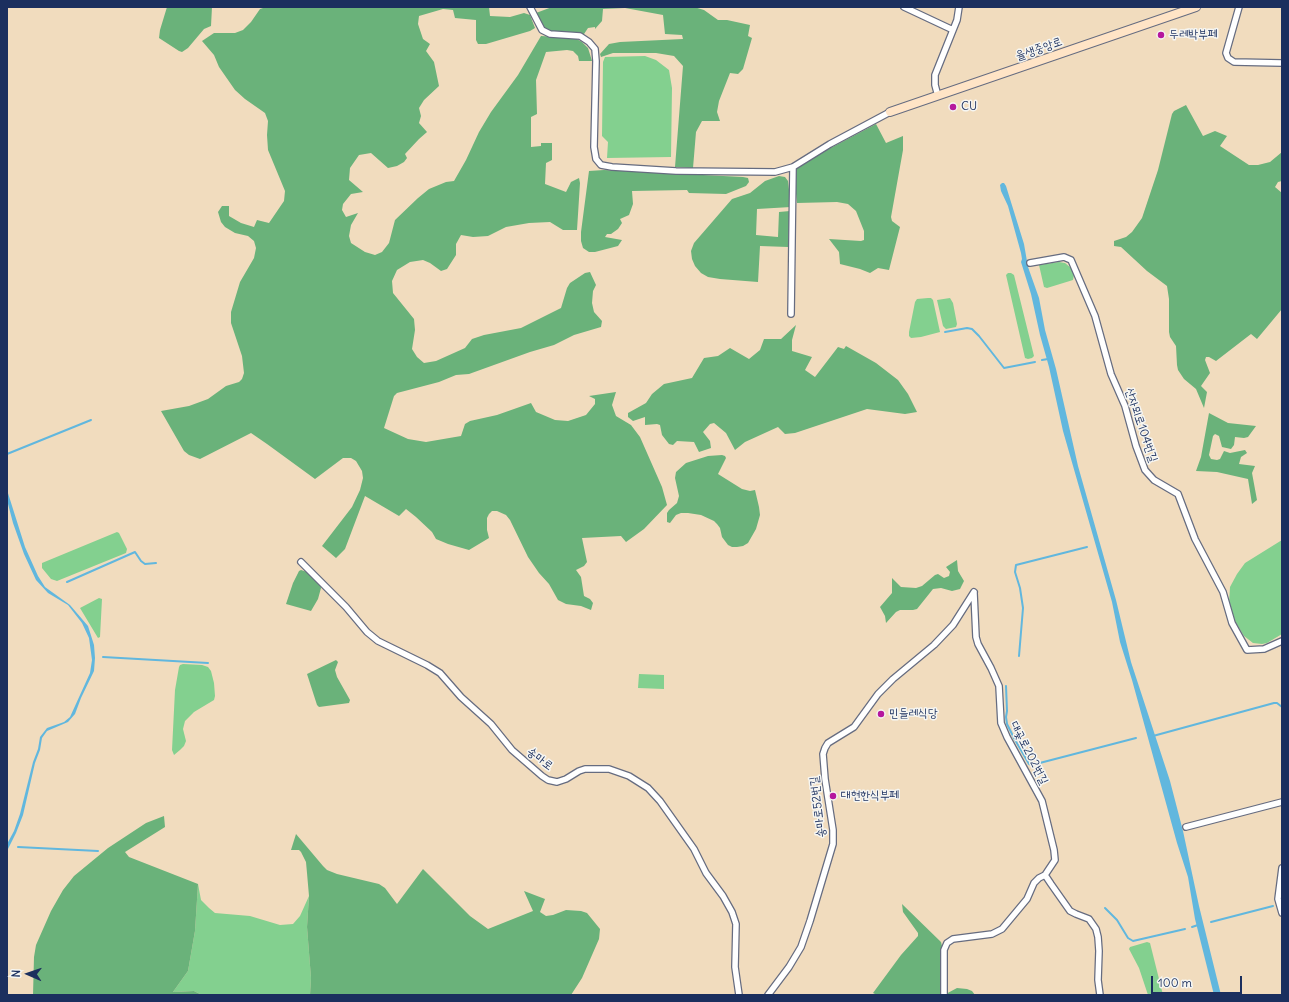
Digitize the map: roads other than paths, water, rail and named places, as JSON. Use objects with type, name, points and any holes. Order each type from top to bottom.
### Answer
[{"type":"street","points":[[530,7],[542,30],[550,34],[580,36],[590,42],[595,49],[594,147],[596,159],[601,165],[683,171],[775,172],[793,167],[830,144],[890,112]]},
{"type":"street","points":[[904,7],[953,30]]},
{"type":"street","points":[[938,96],[935,85],[935,75],[959,15],[959,7]]},
{"type":"street","name":"율생중앙로","points":[[890,112],[1196,7]]},
{"type":"street","points":[[1239,7],[1226,53],[1228,58],[1234,62],[1282,63]]},
{"type":"street","points":[[791,314],[793,167]]},
{"type":"street","name":"산자뫼로104번길","points":[[1030,263],[1064,257],[1071,260],[1095,316],[1111,374],[1125,406],[1136,446],[1145,470],[1154,480],[1172,489],[1178,494],[1195,539],[1223,592],[1232,623],[1247,650],[1264,649],[1282,641]]},
{"type":"street","name":"송마로","points":[[301,562],[346,607],[367,632],[378,641],[440,673],[461,697],[491,724],[512,750],[548,780],[557,782],[566,779],[579,771],[592,769],[609,770],[629,776],[648,788],[660,801],[694,849],[706,873],[723,896],[732,912],[736,924],[735,967],[739,995]]},
{"type":"street","name":"대곶로202번길","points":[[944,995],[945,946],[950,940],[992,934],[1002,929],[1027,899],[1034,883],[1038,878],[1046,875],[1055,860],[1051,836],[1042,801],[1006,737],[1001,723],[999,686],[976,637],[974,592]]},
{"type":"street","name":"송마로52번길","points":[[768,995],[789,967],[801,947],[833,844],[833,830],[825,779],[825,748],[828,743],[854,727],[878,694],[893,679],[934,645],[953,625],[974,592]]},
{"type":"street","points":[[1186,827],[1282,802]]},
{"type":"street","points":[[1282,868],[1278,895],[1278,904],[1282,913]]},
{"type":"street","points":[[1046,875],[1070,911],[1089,919],[1096,929],[1099,951],[1098,980],[1100,995]]},
{"type":"water","points":[[1002,183],[1006,186],[1024,244],[1028,267],[1039,298],[1045,330],[1056,369],[1078,466],[1116,600],[1131,662],[1170,781],[1221,995],[1214,995],[1195,919],[1188,877],[1120,642],[1112,602],[1063,431],[1031,294],[1021,262],[1021,253],[1008,206],[1001,191],[1000,185]]},
{"type":"water","points":[[7,490],[25,547],[38,576],[45,587],[70,605],[88,626],[94,645],[95,658],[94,671],[75,714],[68,722],[47,731],[42,738],[23,815],[7,851],[7,844],[14,831],[20,814],[40,737],[47,728],[64,722],[70,717],[90,673],[92,660],[89,638],[82,623],[68,605],[48,593],[36,580],[24,554],[13,523],[7,500]]},
{"type":"waterway","points":[[945,332],[967,328],[972,329],[1004,368],[1035,362]]},
{"type":"waterway","points":[[1042,360],[1048,359]]},
{"type":"waterway","points":[[7,454],[91,420]]},
{"type":"waterway","points":[[1019,656],[1023,608],[1020,588],[1015,572],[1016,565],[1087,547]]},
{"type":"waterway","points":[[67,582],[135,552],[145,564],[156,563]]},
{"type":"waterway","points":[[103,657],[208,663]]},
{"type":"waterway","points":[[1006,686],[1007,724],[1029,764],[1032,765],[1136,738]]},
{"type":"waterway","points":[[1153,736],[1274,703],[1277,703],[1282,707]]},
{"type":"waterway","points":[[18,847],[98,851]]},
{"type":"waterway","points":[[1211,922],[1273,906]]},
{"type":"waterway","points":[[1105,908],[1117,920],[1128,938],[1133,941],[1185,929]]},
{"type":"waterway","points":[[1192,927],[1198,925]]},
{"type":"place","name":"두레박부페","points":[[1161,35]]},
{"type":"place","name":"CU","points":[[953,107]]},
{"type":"place","name":"민들레식당","points":[[881,714]]},
{"type":"place","name":"대현한식부페","points":[[833,796]]}]
